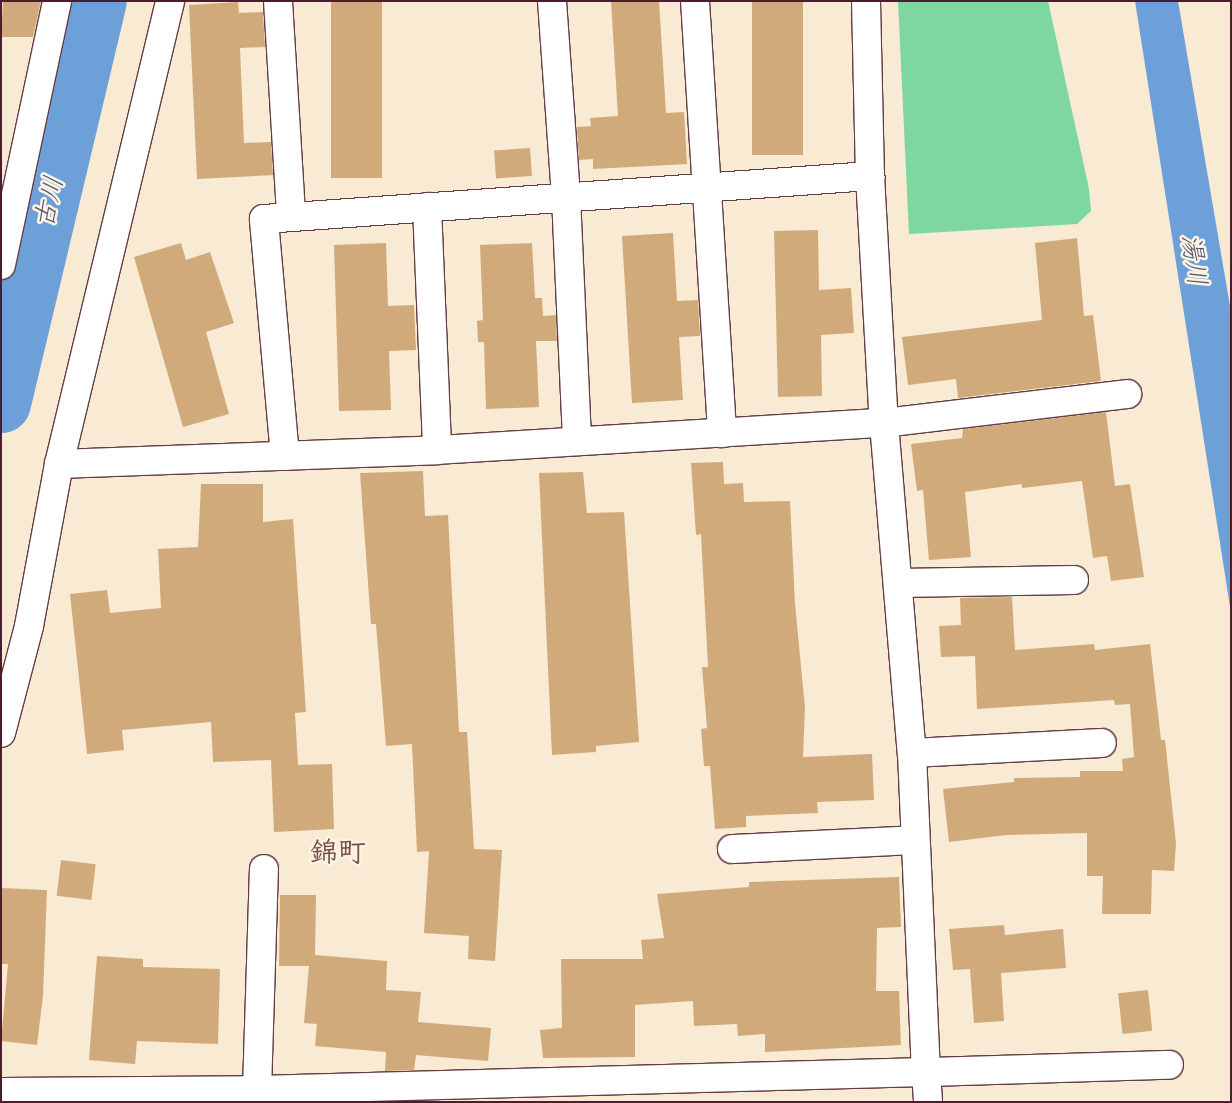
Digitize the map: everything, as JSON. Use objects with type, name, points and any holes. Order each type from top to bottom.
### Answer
[{"type":"street","points":[[1,265],[57,1]]},
{"type":"street","points":[[1,733],[29,626],[59,464],[170,1]]},
{"type":"street","points":[[278,1],[291,216]]},
{"type":"street","points":[[552,1],[566,197],[577,441]]},
{"type":"street","points":[[695,1],[722,433]]},
{"type":"street","points":[[866,1],[870,176],[884,422],[912,753],[928,1102]]},
{"type":"street","points":[[285,456],[264,218],[870,176]]},
{"type":"street","points":[[427,207],[437,450]]},
{"type":"street","points":[[59,464],[437,450],[722,433],[884,422],[1127,394]]},
{"type":"street","points":[[899,583],[1074,580]]},
{"type":"street","points":[[912,753],[1102,744]]},
{"type":"street","points":[[732,849],[915,840]]},
{"type":"street","points":[[257,1090],[264,869]]},
{"type":"street","points":[[1,1092],[159,1096],[257,1090],[1169,1065]]},
{"type":"green space","points":[[898,1],[1048,1],[1089,189],[1091,211],[1077,224],[909,234]]},
{"type":"water","name":"湯川","points":[[1135,1],[1178,1],[1231,312],[1231,613]]},
{"type":"building","points":[[3,1],[41,1],[33,37],[1,37]]},
{"type":"building","points":[[331,1],[382,1],[382,178],[331,178]]},
{"type":"building","points":[[611,1],[659,1],[666,113],[684,112],[687,164],[593,169],[593,159],[579,160],[577,127],[591,126],[590,118],[618,116]]},
{"type":"building","points":[[752,1],[803,1],[803,155],[752,155]]},
{"type":"building","points":[[238,2],[239,13],[263,12],[265,47],[240,48],[244,143],[271,142],[273,175],[197,179],[189,5]]},
{"type":"building","points":[[530,148],[532,176],[496,178],[494,151]]},
{"type":"building","points":[[818,230],[819,290],[851,288],[854,333],[821,335],[822,396],[778,397],[774,231]]},
{"type":"building","points":[[673,233],[677,301],[698,300],[700,336],[679,337],[683,400],[632,403],[622,236]]},
{"type":"building","points":[[1077,238],[1084,316],[1093,315],[1101,381],[958,398],[956,379],[908,385],[902,337],[1042,320],[1035,243]]},
{"type":"building","points":[[181,243],[186,260],[210,252],[234,323],[206,332],[229,414],[183,427],[134,257]]},
{"type":"building","points":[[386,243],[388,306],[414,305],[416,350],[389,351],[391,410],[339,411],[334,245]]},
{"type":"building","points":[[532,243],[535,298],[542,298],[543,316],[556,315],[557,341],[536,341],[539,407],[486,409],[484,342],[478,342],[477,321],[483,320],[480,245]]},
{"type":"building","points":[[1106,412],[1115,486],[1130,484],[1144,577],[1111,581],[1107,556],[1093,558],[1082,481],[1022,488],[1022,484],[965,492],[971,557],[929,560],[923,490],[917,491],[911,444],[962,438],[963,429]]},
{"type":"building","points":[[723,462],[724,484],[743,483],[744,502],[790,501],[795,604],[805,708],[803,757],[872,754],[874,800],[817,802],[818,813],[746,816],[746,827],[715,829],[710,766],[704,766],[701,729],[707,728],[702,667],[708,667],[701,534],[696,535],[691,463]]},
{"type":"building","points":[[423,471],[425,516],[448,515],[459,732],[467,732],[474,849],[502,850],[495,961],[468,959],[469,936],[424,933],[429,851],[417,852],[412,744],[386,746],[376,624],[371,624],[360,473]]},
{"type":"building","points":[[583,472],[587,513],[624,512],[639,742],[596,746],[596,752],[552,755],[539,473]]},
{"type":"building","points":[[201,484],[263,484],[263,522],[293,519],[306,712],[295,713],[298,765],[332,764],[334,829],[274,832],[271,760],[213,762],[211,722],[122,730],[124,750],[87,754],[70,594],[107,590],[110,613],[161,608],[158,549],[198,547]]},
{"type":"building","points":[[1012,597],[1015,650],[1094,644],[1095,650],[1150,644],[1161,740],[1165,740],[1176,843],[1174,871],[1152,870],[1151,914],[1102,914],[1103,876],[1087,876],[1087,833],[1006,835],[949,842],[943,789],[1014,782],[1014,778],[1080,777],[1080,771],[1123,771],[1122,759],[1134,757],[1130,704],[1115,705],[1114,700],[977,709],[975,656],[941,657],[939,626],[961,625],[960,598]]},
{"type":"building","points":[[61,860],[96,864],[91,900],[57,896]]},
{"type":"building","points":[[899,877],[901,927],[877,928],[876,991],[899,991],[901,1045],[765,1052],[765,1034],[738,1036],[737,1024],[694,1026],[693,1001],[635,1005],[635,1057],[543,1058],[540,1030],[562,1028],[561,959],[643,959],[641,940],[664,938],[657,894],[749,887],[749,882]]},
{"type":"building","points":[[1,888],[47,890],[43,996],[37,1045],[1,1041],[8,964],[1,964]]},
{"type":"building","points":[[280,895],[316,895],[315,955],[387,961],[386,990],[421,992],[418,1022],[491,1028],[488,1061],[416,1055],[414,1070],[385,1071],[386,1052],[315,1046],[317,1024],[304,1023],[309,966],[279,966]]},
{"type":"building","points":[[1004,925],[1005,935],[1063,929],[1066,968],[1001,973],[1004,1021],[974,1023],[970,969],[953,970],[949,929]]},
{"type":"building","points":[[97,956],[143,959],[143,967],[220,969],[218,1044],[137,1041],[135,1064],[89,1060]]},
{"type":"building","points":[[1148,990],[1152,1031],[1122,1034],[1118,993]]},
{"type":"waterway","name":"古川","points":[[1,403],[97,1]]},
{"type":"district","name":"錦町","points":[[338,852]]}]
